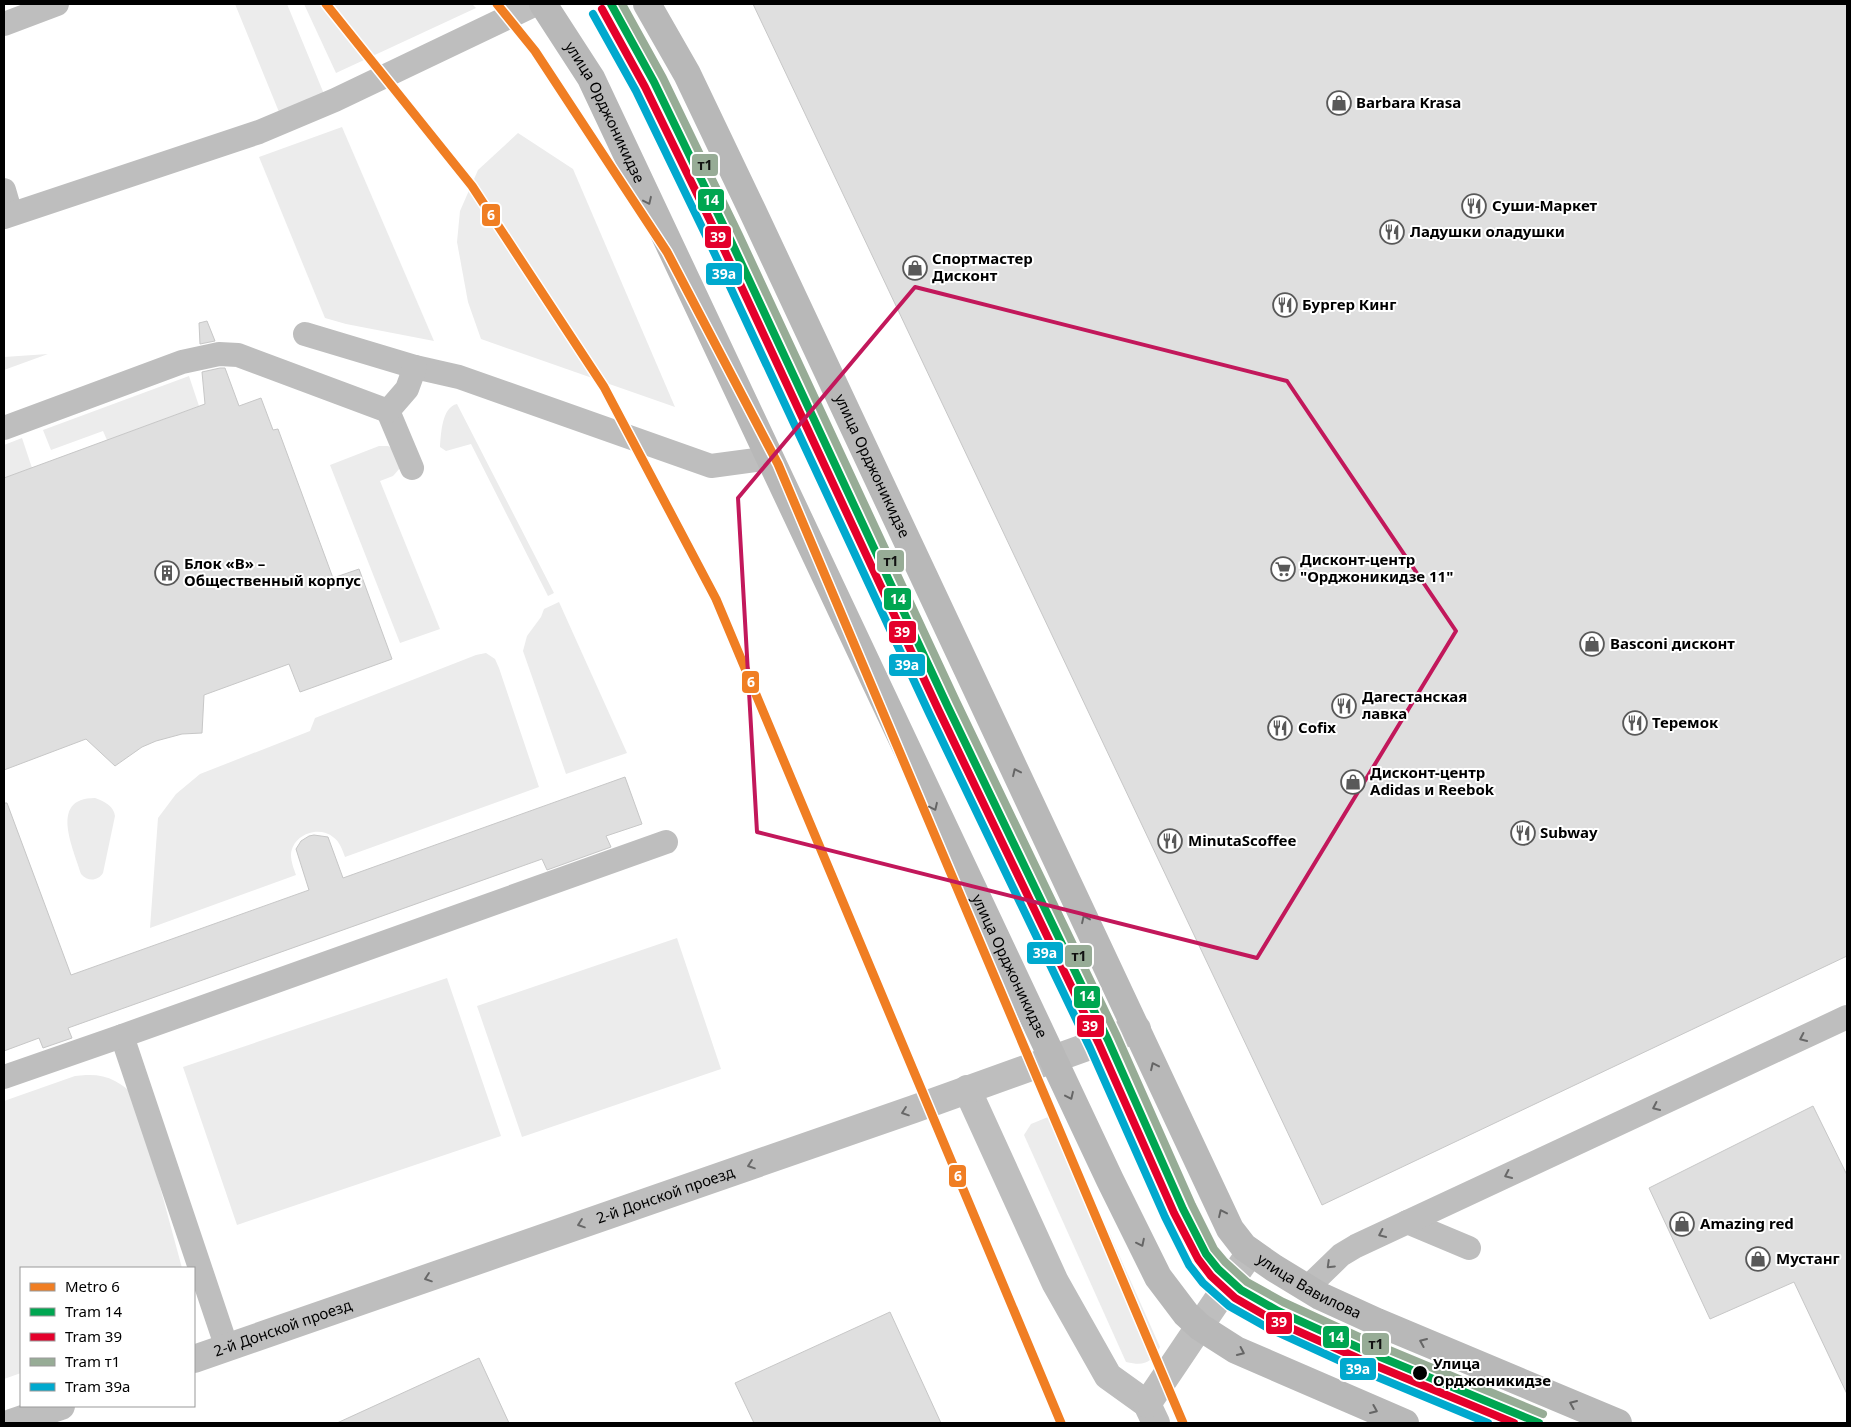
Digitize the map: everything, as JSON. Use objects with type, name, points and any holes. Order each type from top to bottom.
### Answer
[{"type":"main road","name":"улица Орджоникидзе","points":[[543,4],[591,78],[1053,1060],[1158,1277],[1186,1314],[1200,1327]]},
{"type":"main road","name":"улица Орджоникидзе","points":[[647,4],[687,74],[752,210],[1230,1229],[1244,1247],[1251,1252]]},
{"type":"main road","name":"улица Вавилова","points":[[1251,1252],[1307,1288],[1376,1322],[1618,1423]]},
{"type":"main road","points":[[1200,1327],[1236,1350],[1405,1423]]},
{"type":"street","name":"2-й Донской проезд","points":[[195,1359],[1053,1060],[1136,1029]]},
{"type":"street","points":[[967,1089],[1055,1282],[1108,1376],[1151,1414],[1216,1301],[1251,1252]]},
{"type":"street","points":[[10,1423],[57,1407]]},
{"type":"lane","points":[[4,24],[57,4]]},
{"type":"lane","points":[[4,190],[7,216],[259,132],[334,100],[536,4]]},
{"type":"lane","points":[[305,334],[459,377],[711,466],[770,458]]},
{"type":"lane","points":[[4,428],[162,369],[219,354],[238,355],[388,411],[412,468]]},
{"type":"lane","points":[[388,411],[407,389],[415,366]]},
{"type":"lane","points":[[4,1077],[666,842]]},
{"type":"lane","points":[[1307,1288],[1341,1255],[1407,1222],[1847,1017]]},
{"type":"lane","points":[[122,1036],[227,1348]]},
{"type":"lane","points":[[1407,1222],[1469,1248]]},
{"type":"highlighted area","points":[[915,287],[1287,381],[1456,631],[1257,958],[757,832],[738,498]]},
{"type":"shaded area","points":[[235,4],[287,4],[324,94],[279,112]]},
{"type":"shaded area","points":[[304,4],[472,4],[476,8],[336,73]]},
{"type":"shaded area","points":[[342,127],[434,341],[346,324],[325,318],[259,157]]},
{"type":"shaded area","points":[[518,133],[573,169],[675,407],[481,339],[468,302],[457,242],[460,211],[478,170]]},
{"type":"shaded area","points":[[48,354],[4,370],[4,357]]},
{"type":"shaded area","points":[[189,376],[199,406],[107,440],[103,431],[51,450],[43,430]]},
{"type":"shaded area","points":[[457,404],[554,593],[548,596],[471,444],[446,451],[440,447],[445,415],[452,406]]},
{"type":"shaded area","points":[[22,438],[32,468],[4,478],[4,445]]},
{"type":"shaded area","points":[[379,446],[392,448],[400,468],[393,476],[380,481],[440,629],[400,643],[330,465]]},
{"type":"shaded area","points":[[559,602],[627,753],[566,774],[523,651],[527,636],[541,617],[544,609]]},
{"type":"shaded area","points":[[486,653],[495,659],[499,668],[539,787],[345,857],[339,843],[333,837],[320,832],[307,834],[301,837],[292,848],[291,858],[296,875],[150,928],[158,818],[176,794],[200,774],[310,731],[315,718],[476,655]]},
{"type":"shaded area","points":[[95,798],[111,807],[115,816],[103,873],[93,880],[81,874],[70,839],[68,815],[72,806],[81,800]]},
{"type":"shaded area","points":[[677,938],[721,1069],[522,1137],[477,1006]]},
{"type":"shaded area","points":[[447,978],[501,1136],[237,1225],[183,1067]]},
{"type":"shaded area","points":[[94,1075],[114,1080],[136,1098],[182,1267],[20,1267],[20,1373],[4,1379],[4,1101],[75,1076]]},
{"type":"shaded area","points":[[1048,1117],[1059,1120],[1160,1347],[1153,1357],[1146,1362],[1138,1364],[1126,1362],[1024,1135],[1031,1124]]},
{"type":"building","points":[[753,4],[1847,4],[1847,956],[1322,1205]]},
{"type":"building","points":[[207,321],[215,341],[200,344],[199,323]]},
{"type":"building","name":"Блок «В» – Общественный корпус","points":[[225,368],[239,406],[261,398],[273,430],[278,429],[333,578],[359,569],[392,659],[300,692],[289,664],[204,695],[202,733],[182,734],[156,741],[142,747],[115,766],[86,739],[4,770],[4,478],[205,404],[202,372]]},
{"type":"building","points":[[625,777],[642,824],[606,836],[611,847],[547,870],[542,859],[68,1028],[72,1038],[43,1048],[39,1038],[4,1051],[4,803],[7,803],[71,975],[309,890],[296,849],[301,841],[309,836],[328,837],[343,878]]},
{"type":"building","points":[[1813,1106],[1847,1175],[1847,1394],[1794,1282],[1710,1319],[1649,1188]]},
{"type":"building","points":[[890,1312],[941,1423],[754,1423],[735,1383]]},
{"type":"building","points":[[479,1358],[509,1423],[337,1423]]},
{"type":"metro line","name":"6","points":[[326,4],[472,186],[604,387],[716,599],[1061,1423]]},
{"type":"metro line","name":"6","points":[[497,4],[535,51],[667,252],[778,464],[1183,1423]]},
{"type":"tram line","name":"14","points":[[611,4],[654,82],[730,239],[947,705],[1108,1040],[1183,1209],[1206,1254],[1218,1269],[1241,1290],[1278,1311],[1366,1351],[1539,1423]]},
{"type":"tram line","name":"т1","points":[[622,4],[663,78],[739,235],[956,701],[1117,1036],[1192,1205],[1214,1249],[1247,1282],[1283,1302],[1370,1342],[1543,1414]]},
{"type":"tram line","name":"39","points":[[602,9],[645,87],[721,243],[938,709],[1099,1044],[1174,1213],[1198,1259],[1211,1276],[1235,1298],[1273,1320],[1362,1360],[1514,1423]]},
{"type":"tram line","name":"39а","points":[[593,14],[636,91],[712,248],[929,713],[1090,1048],[1165,1217],[1189,1265],[1203,1283],[1229,1306],[1268,1328],[1358,1369],[1488,1423]]},
{"type":"place","name":"Barbara Krasa","points":[[1339,103]]},
{"type":"place","name":"Суши-Маркет","points":[[1474,206]]},
{"type":"place","name":"Ладушки оладушки","points":[[1392,232]]},
{"type":"place","name":"Спортмастер Дисконт","points":[[915,268]]},
{"type":"place","name":"Бургер Кинг","points":[[1285,305]]},
{"type":"place","name":"Дисконт-центр \"Орджоникидзе 11\"","points":[[1283,569]]},
{"type":"place","name":"Блок «В» – Общественный корпус","points":[[167,573]]},
{"type":"place","name":"Basconi дисконт","points":[[1592,644]]},
{"type":"place","name":"Дагестанская лавка","points":[[1344,706]]},
{"type":"place","name":"Теремок","points":[[1635,723]]},
{"type":"place","name":"Cofix","points":[[1280,728]]},
{"type":"place","name":"Дисконт-центр Adidas и Reebok","points":[[1353,782]]},
{"type":"place","name":"Subway","points":[[1523,833]]},
{"type":"place","name":"MinutaScoffee","points":[[1170,841]]},
{"type":"place","name":"Amazing red","points":[[1682,1224]]},
{"type":"place","name":"Мустанг","points":[[1758,1259]]},
{"type":"place","name":"Улица Орджоникидзе","points":[[1420,1373]]}]
